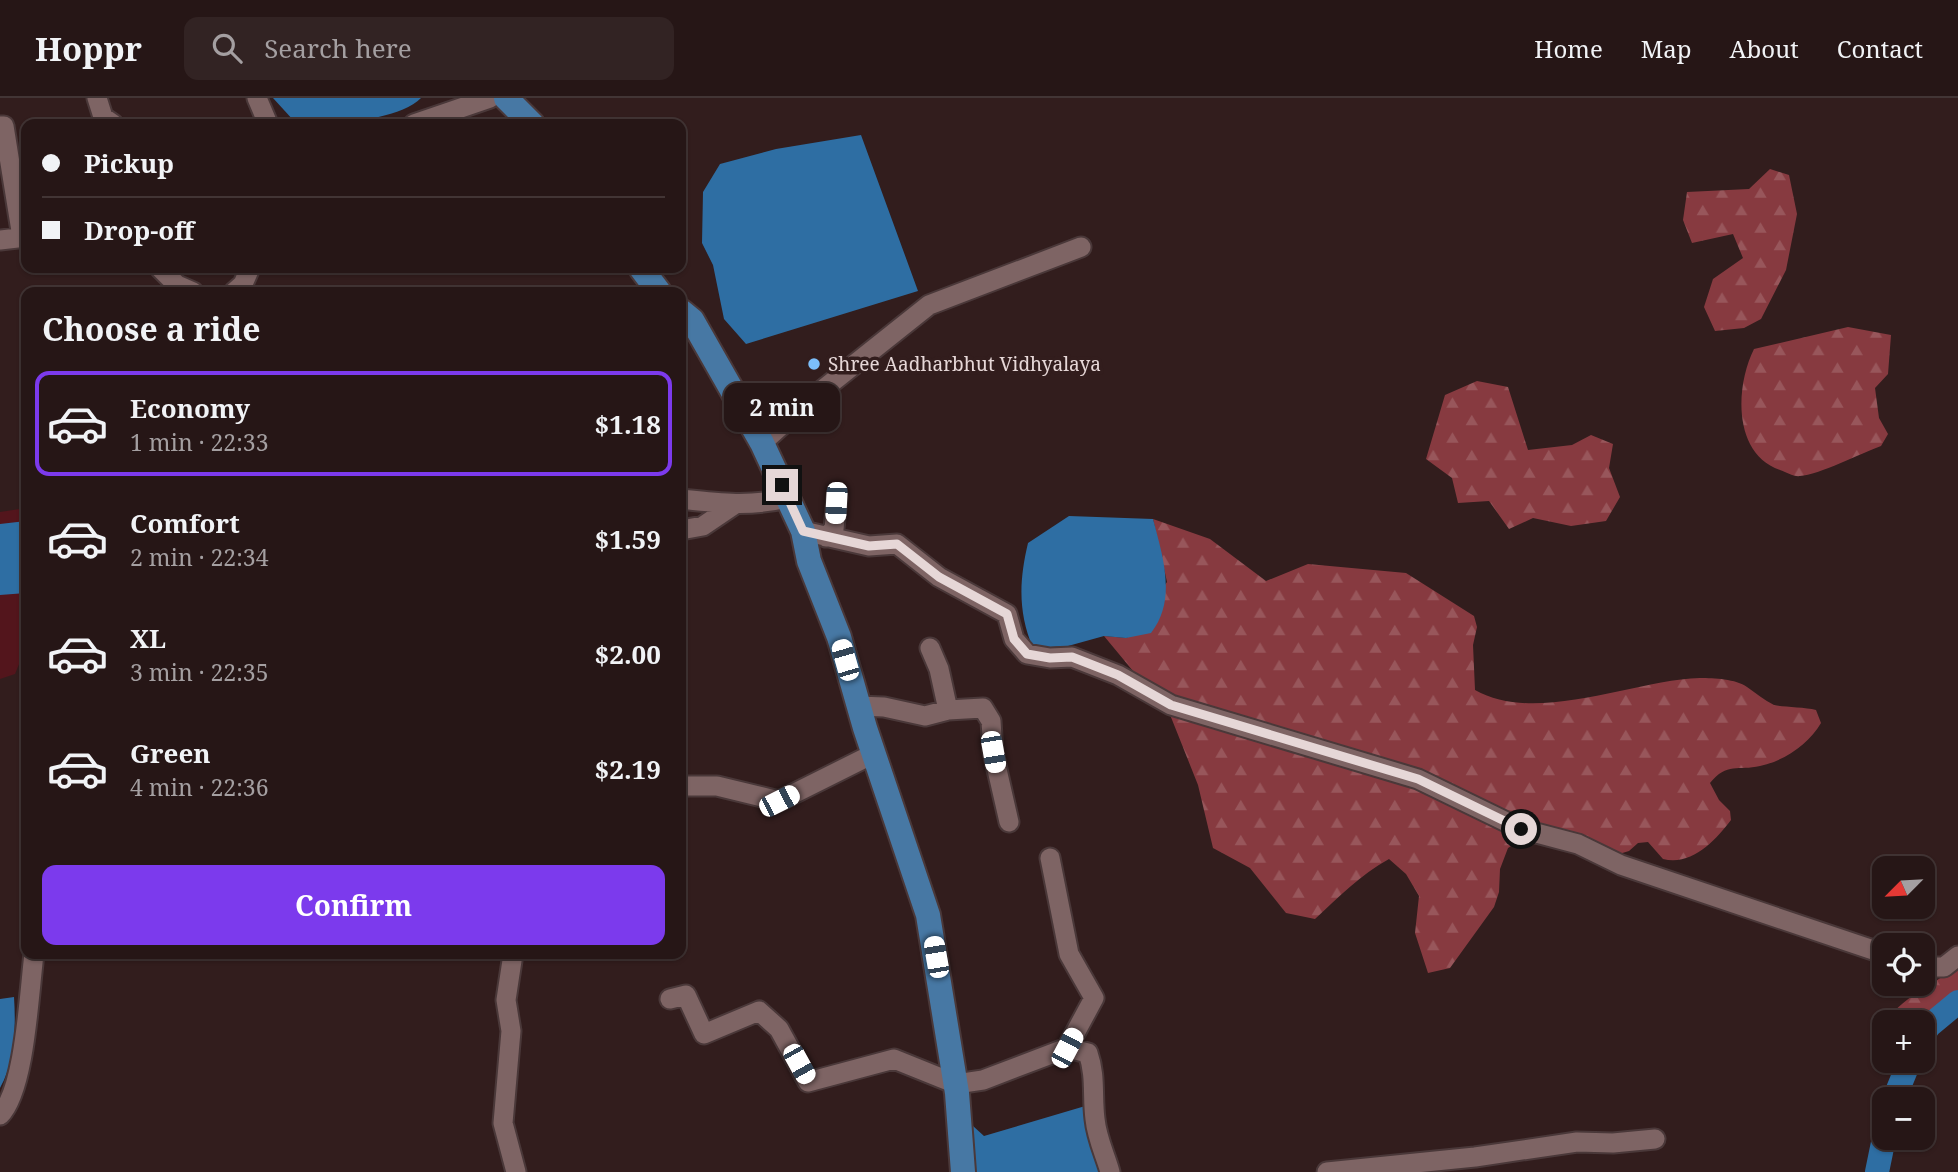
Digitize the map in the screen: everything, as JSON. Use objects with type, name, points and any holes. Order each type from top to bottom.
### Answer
[{"type":"main road","points":[[506,98],[527,119]]},
{"type":"main road","points":[[686,322],[762,443],[787,498],[814,534],[809,561],[839,637],[873,754],[928,915],[956,1084],[963,1172]]},
{"type":"street","points":[[97,98],[106,119]]},
{"type":"street","points":[[257,98],[266,119]]},
{"type":"street","points":[[429,119],[490,98]]},
{"type":"street","points":[[0,126],[4,126],[9,146],[21,219]]},
{"type":"street","points":[[0,240],[21,237]]},
{"type":"street","points":[[762,443],[811,399],[929,305],[1081,247]]},
{"type":"street","points":[[165,273],[182,287]]},
{"type":"street","points":[[814,534],[834,529],[836,497]]},
{"type":"street","points":[[686,500],[761,505],[787,498]]},
{"type":"street","points":[[686,529],[703,526],[734,505]]},
{"type":"street","points":[[814,534],[869,546],[897,544],[939,577],[1007,614],[1014,639],[1027,654],[1050,658],[1072,657],[1118,675],[1171,705],[1418,779],[1521,829],[1578,844],[1620,865],[1872,950]]},
{"type":"street","points":[[930,648],[939,669],[948,710]]},
{"type":"street","points":[[858,706],[884,707],[925,716],[948,710],[983,708],[990,721],[1009,822]]},
{"type":"street","points":[[686,786],[717,786],[779,801],[873,754]]},
{"type":"street","points":[[1050,858],[1069,954],[1094,998],[1067,1048]]},
{"type":"street","points":[[1935,967],[1944,967],[1958,956]]},
{"type":"street","points":[[0,1115],[13,1097],[20,1070],[33,959]]},
{"type":"street","points":[[512,959],[506,1000],[511,1031],[503,1122],[516,1172]]},
{"type":"street","points":[[670,999],[686,995],[704,1034],[759,1011],[779,1029],[808,1082],[894,1059],[956,1084],[983,1080],[1067,1048],[1088,1053],[1094,1071],[1101,1152],[1110,1172]]},
{"type":"street","points":[[1327,1172],[1475,1157],[1577,1142],[1613,1143],[1656,1139]]},
{"type":"shaded area","points":[[21,509],[21,659],[15,674],[0,679],[0,512]]},
{"type":"green space","points":[[1770,169],[1789,175],[1797,214],[1786,270],[1761,319],[1744,328],[1715,331],[1704,307],[1713,279],[1743,258],[1733,234],[1692,243],[1683,220],[1687,192],[1749,189]]},
{"type":"green space","points":[[1848,327],[1891,335],[1888,374],[1875,388],[1879,418],[1888,434],[1881,446],[1808,475],[1795,476],[1765,462],[1753,450],[1742,418],[1743,382],[1754,349]]},
{"type":"green space","points":[[1477,381],[1508,387],[1528,450],[1572,445],[1591,435],[1613,444],[1609,468],[1620,497],[1606,521],[1571,526],[1533,518],[1509,529],[1489,501],[1458,503],[1452,478],[1426,459],[1445,395]]},
{"type":"green space","points":[[1153,519],[1210,539],[1266,581],[1308,564],[1406,573],[1474,616],[1477,627],[1473,645],[1475,690],[1499,700],[1555,702],[1674,681],[1718,679],[1742,684],[1774,705],[1816,710],[1821,723],[1803,745],[1787,756],[1760,766],[1733,768],[1716,776],[1710,783],[1719,800],[1730,811],[1731,820],[1702,850],[1684,859],[1663,859],[1648,842],[1638,843],[1629,851],[1619,854],[1541,827],[1508,848],[1500,869],[1499,892],[1494,907],[1450,968],[1428,973],[1415,933],[1419,896],[1406,874],[1389,859],[1359,879],[1315,919],[1286,913],[1250,868],[1213,848],[1198,785],[1159,687],[1138,677],[1104,636],[1127,638],[1167,582]]},
{"type":"green space","points":[[1958,966],[1958,990],[1934,1010],[1896,1010],[1912,996],[1935,996],[1935,981]]},
{"type":"water","points":[[273,98],[421,98],[410,106],[379,117],[292,119]]},
{"type":"water","points":[[861,135],[918,291],[746,344],[724,319],[713,265],[702,243],[703,192],[720,164],[776,149]]},
{"type":"water","points":[[1069,516],[1153,519],[1164,563],[1166,592],[1164,607],[1151,633],[1126,638],[1104,636],[1068,646],[1033,648],[1021,596],[1028,543]]},
{"type":"water","points":[[21,522],[21,593],[0,595],[0,524]]},
{"type":"water","points":[[14,997],[13,1044],[9,1067],[0,1088],[0,999]]},
{"type":"water","points":[[1092,1104],[1104,1172],[967,1172],[973,1126],[984,1136]]},
{"type":"waterway","points":[[1935,1021],[1958,1002]]},
{"type":"waterway","points":[[1899,1087],[1905,1073]]},
{"type":"waterway","points":[[1877,1172],[1882,1150]]},
{"type":"place","name":"Shree Aadharbhut Vidhyalaya","points":[[814,364]]},
{"type":"route","points":[[782,485],[803,531],[869,546],[897,544],[939,577],[1007,614],[1014,639],[1027,654],[1050,658],[1072,657],[1118,675],[1171,705],[1418,779],[1521,829]]}]
